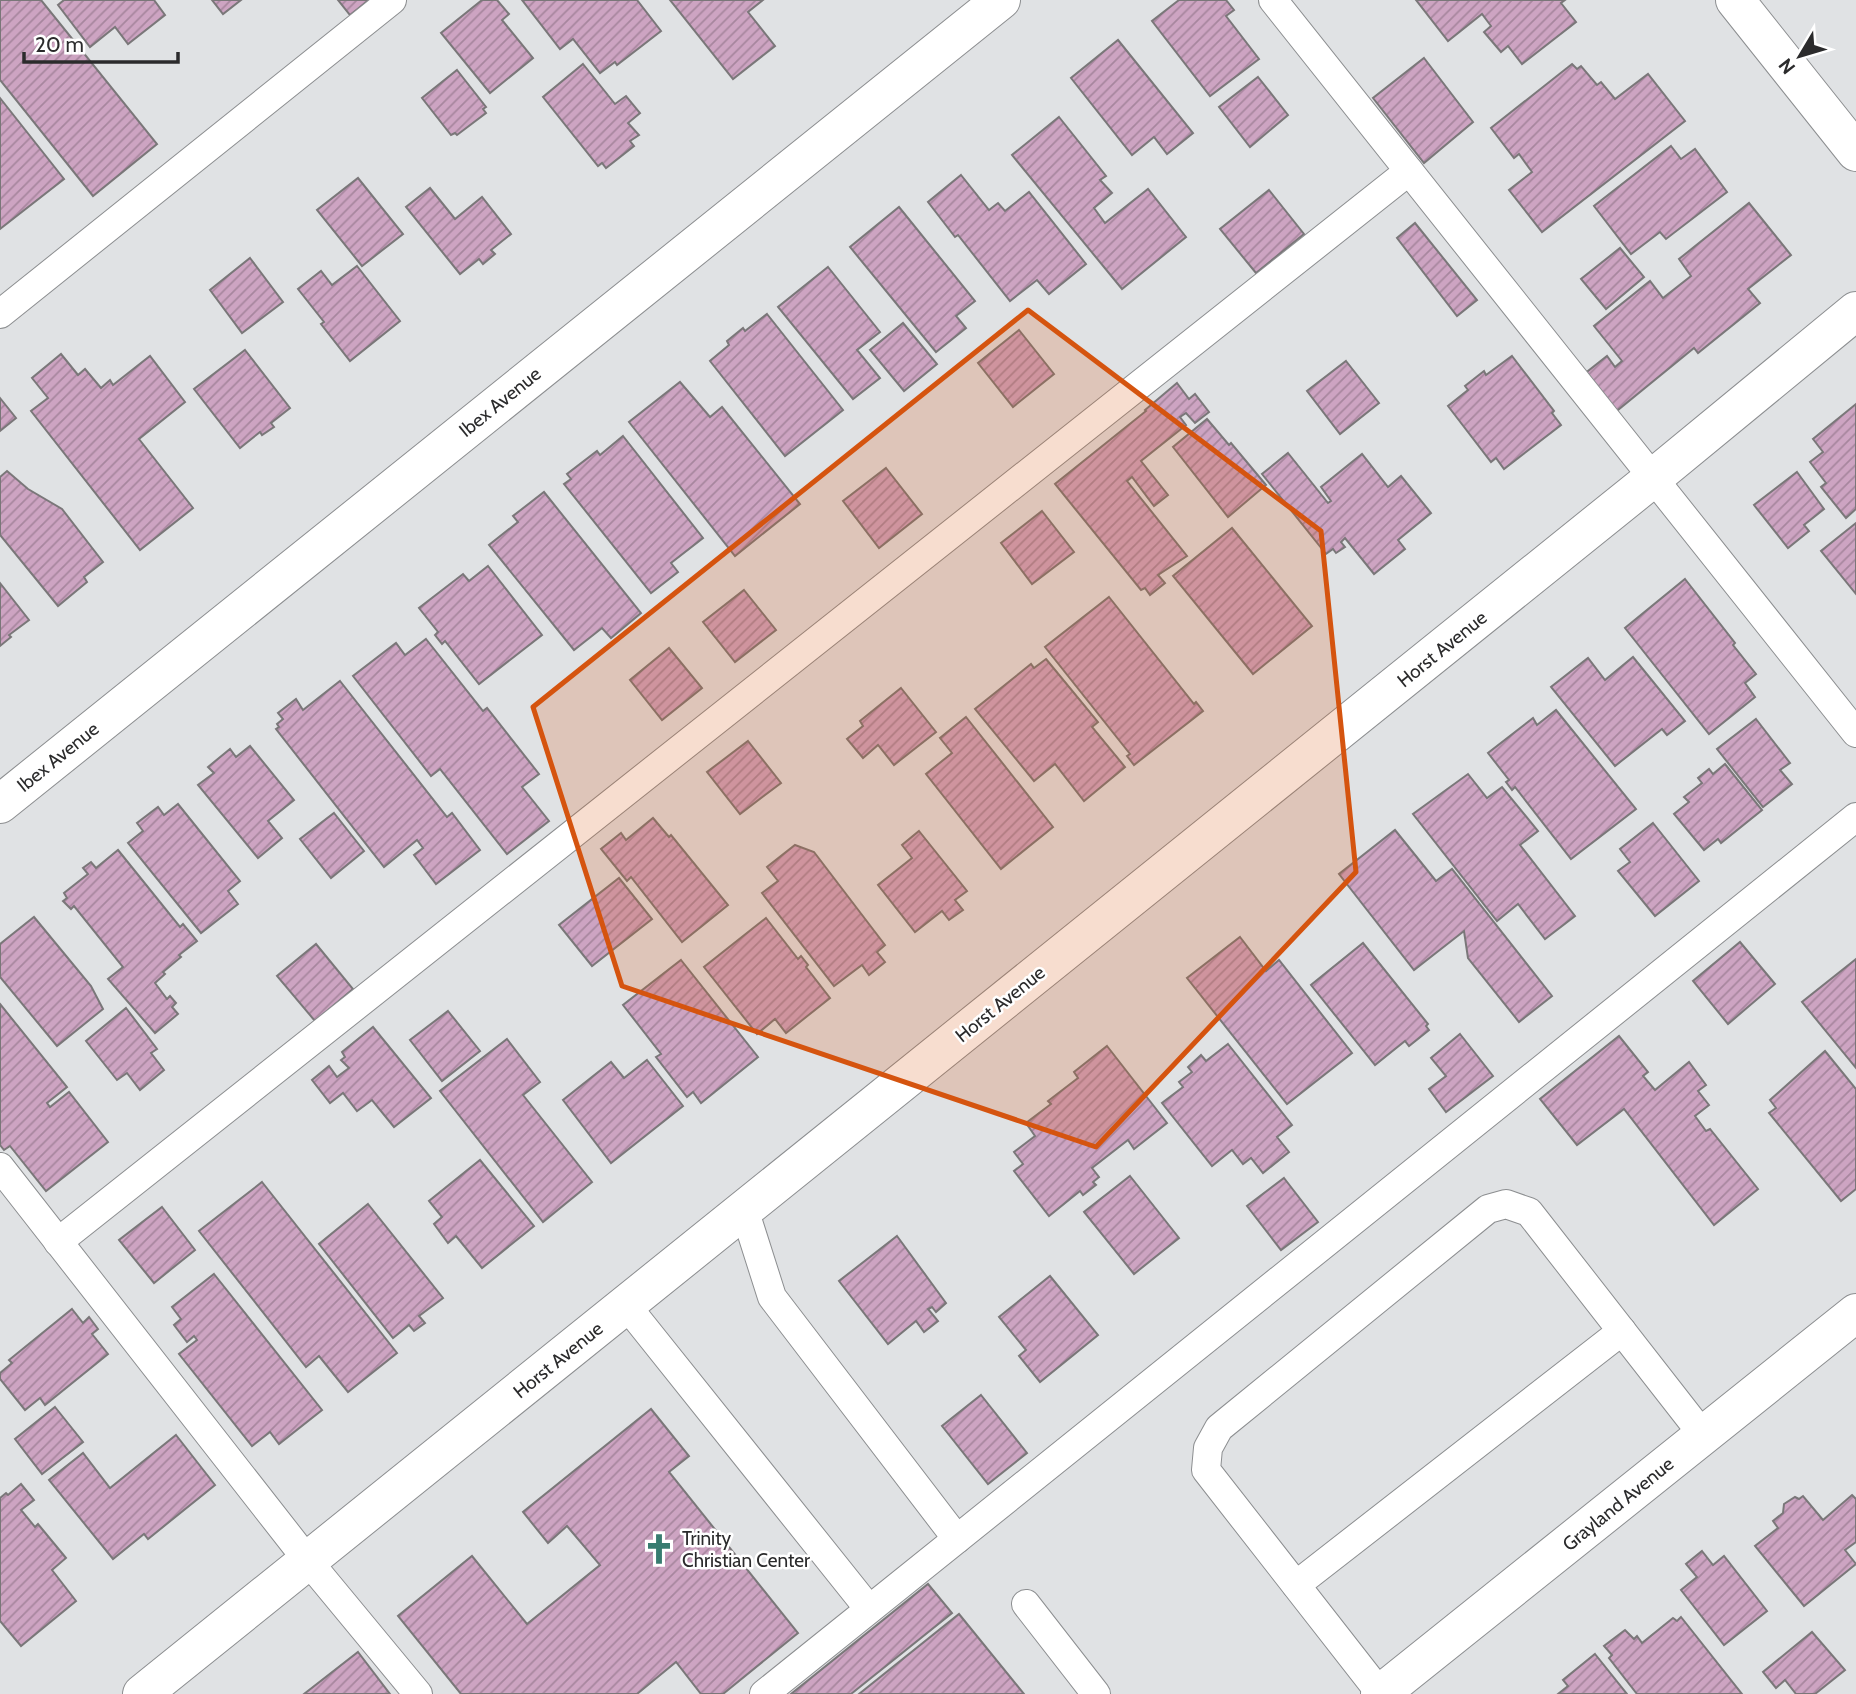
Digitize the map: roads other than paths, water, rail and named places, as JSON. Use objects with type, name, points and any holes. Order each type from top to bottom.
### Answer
[{"type":"street","name":"Ibex Avenue","points":[[0,804],[1001,0]]},
{"type":"street","points":[[1735,0],[1856,152]]},
{"type":"street","name":"Horst Avenue","points":[[142,1694],[1653,478],[1856,311]]},
{"type":"street","name":"Grayland Avenue","points":[[1381,1694],[1856,1313]]},
{"type":"lane","points":[[0,314],[393,0]]},
{"type":"lane","points":[[1273,0],[1856,733]]},
{"type":"lane","points":[[58,1241],[1409,171]]},
{"type":"lane","points":[[764,1694],[1856,817]]},
{"type":"lane","points":[[0,1167],[308,1561],[418,1694]]},
{"type":"lane","points":[[1381,1694],[1206,1470],[1208,1448],[1219,1428],[1488,1209],[1506,1204],[1529,1212],[1703,1435]]},
{"type":"lane","points":[[744,1209],[772,1297],[957,1539]]},
{"type":"lane","points":[[626,1306],[869,1609]]},
{"type":"lane","points":[[1296,1585],[1622,1331]]},
{"type":"lane","points":[[1026,1604],[1096,1694]]},
{"type":"place","name":"Trinity Christian Center","points":[[659,1549]]}]
